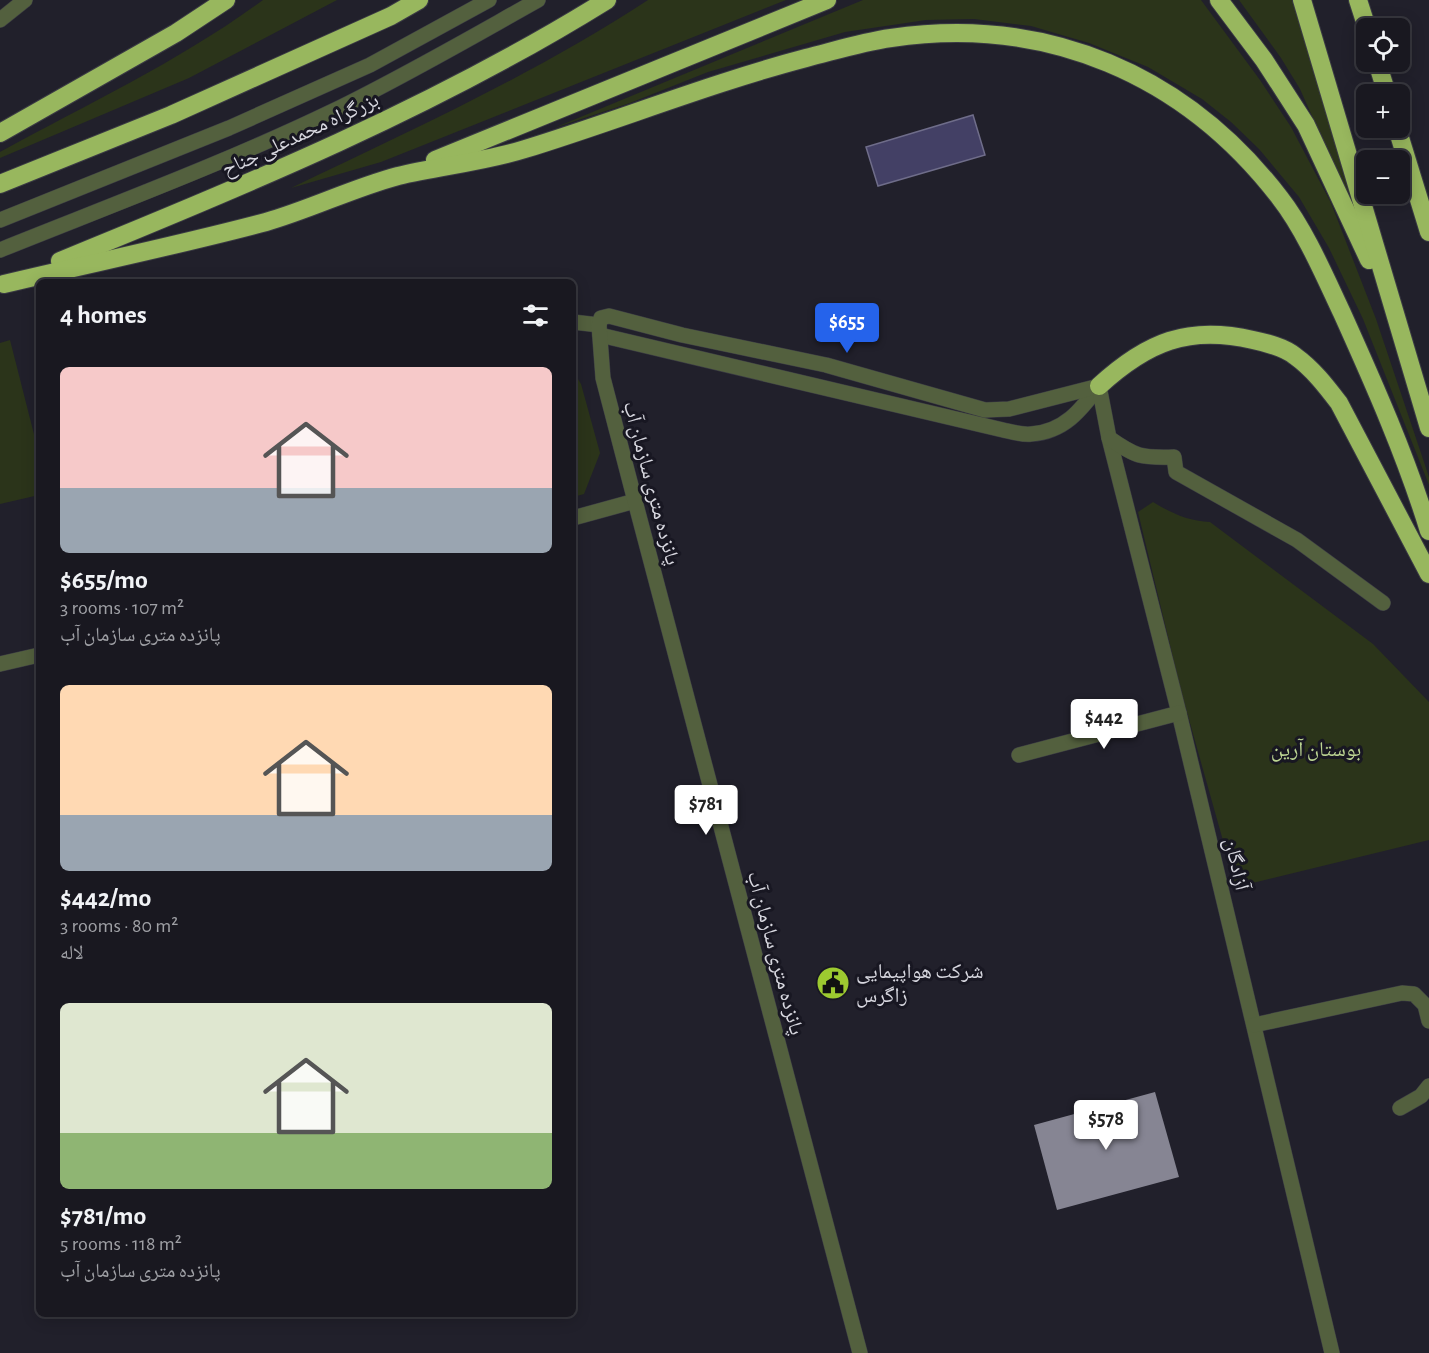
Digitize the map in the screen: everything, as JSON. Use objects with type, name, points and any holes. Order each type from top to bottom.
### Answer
[{"type":"highway","points":[[0,133],[176,33],[226,0]]},
{"type":"highway","points":[[391,16],[410,0]]},
{"type":"highway","points":[[0,184],[171,115],[391,16],[419,0]]},
{"type":"highway","name":"بزرگراه محمدعلی جناح","points":[[2,285],[207,201],[383,121],[474,75],[607,0]]},
{"type":"highway","points":[[2,285],[270,221],[394,177],[827,0]]},
{"type":"highway","points":[[1219,0],[1264,60],[1306,125],[1396,315]]},
{"type":"highway","points":[[1302,0],[1429,428]]},
{"type":"highway","points":[[1358,0],[1364,18]]},
{"type":"highway","points":[[394,177],[520,151],[770,68],[860,44],[926,34],[981,34],[1074,49],[1122,68],[1171,94],[1204,118],[1282,200],[1319,264],[1366,365],[1418,496],[1429,531]]},
{"type":"highway","points":[[1400,138],[1429,232]]},
{"type":"highway","points":[[1099,386],[1122,365],[1147,350],[1168,340],[1201,334],[1246,338],[1268,343],[1294,355],[1319,378],[1339,403],[1429,574]]},
{"type":"street","points":[[0,20],[25,0]]},
{"type":"street","points":[[0,220],[230,128],[359,70],[489,0]]},
{"type":"street","points":[[0,250],[209,166],[332,111],[413,70],[538,0]]},
{"type":"street","points":[[600,326],[609,316],[682,335],[826,365],[985,410],[1009,409],[1099,386]]},
{"type":"street","points":[[576,322],[600,326],[1003,430],[1031,435],[1054,429],[1076,416],[1099,386]]},
{"type":"street","name":"پانزده متری سازمان آب","points":[[600,326],[603,378],[860,1353]]},
{"type":"street","name":"آزادگان","points":[[1099,386],[1109,438],[1179,713],[1332,1353]]},
{"type":"street","points":[[1109,438],[1130,453],[1149,458],[1174,457],[1176,472],[1298,540],[1383,603]]},
{"type":"street","points":[[576,517],[635,501]]},
{"type":"street","points":[[0,664],[36,656]]},
{"type":"street","points":[[1019,755],[1179,713]]},
{"type":"street","points":[[1254,1025],[1402,993],[1414,994],[1425,1005],[1429,1021]]},
{"type":"street","points":[[1400,1108],[1421,1096],[1429,1086]]},
{"type":"green space","points":[[263,0],[337,0],[189,78],[0,158],[0,152],[167,62]]},
{"type":"green space","points":[[648,0],[786,0],[381,162],[291,188],[517,77]]},
{"type":"green space","points":[[863,0],[1201,0],[1260,80],[1291,127],[1331,203],[1376,319],[1429,477],[1429,485],[1363,319],[1329,248],[1299,197],[1259,149],[1231,122],[1202,99],[1148,67],[1089,43],[1031,26],[974,19],[926,20],[845,32],[708,72],[630,103],[554,128]]},
{"type":"green space","points":[[1239,0],[1297,0],[1360,224],[1300,89],[1281,58]]},
{"type":"green space","points":[[10,340],[36,442],[36,496],[0,504],[0,343]]},
{"type":"green space","points":[[576,376],[581,384],[600,453],[584,494],[576,496]]},
{"type":"green space","name":"بوستان آرین","points":[[1153,502],[1180,516],[1210,522],[1373,644],[1429,702],[1429,840],[1236,887],[1181,691],[1138,512]]},
{"type":"shaded area","points":[[973,115],[985,155],[878,186],[866,147]]},
{"type":"building","points":[[1155,1092],[1179,1177],[1057,1210],[1034,1125]]},
{"type":"place","name":"شرکت هواپیمایی زاگرس","points":[[833,983]]}]
